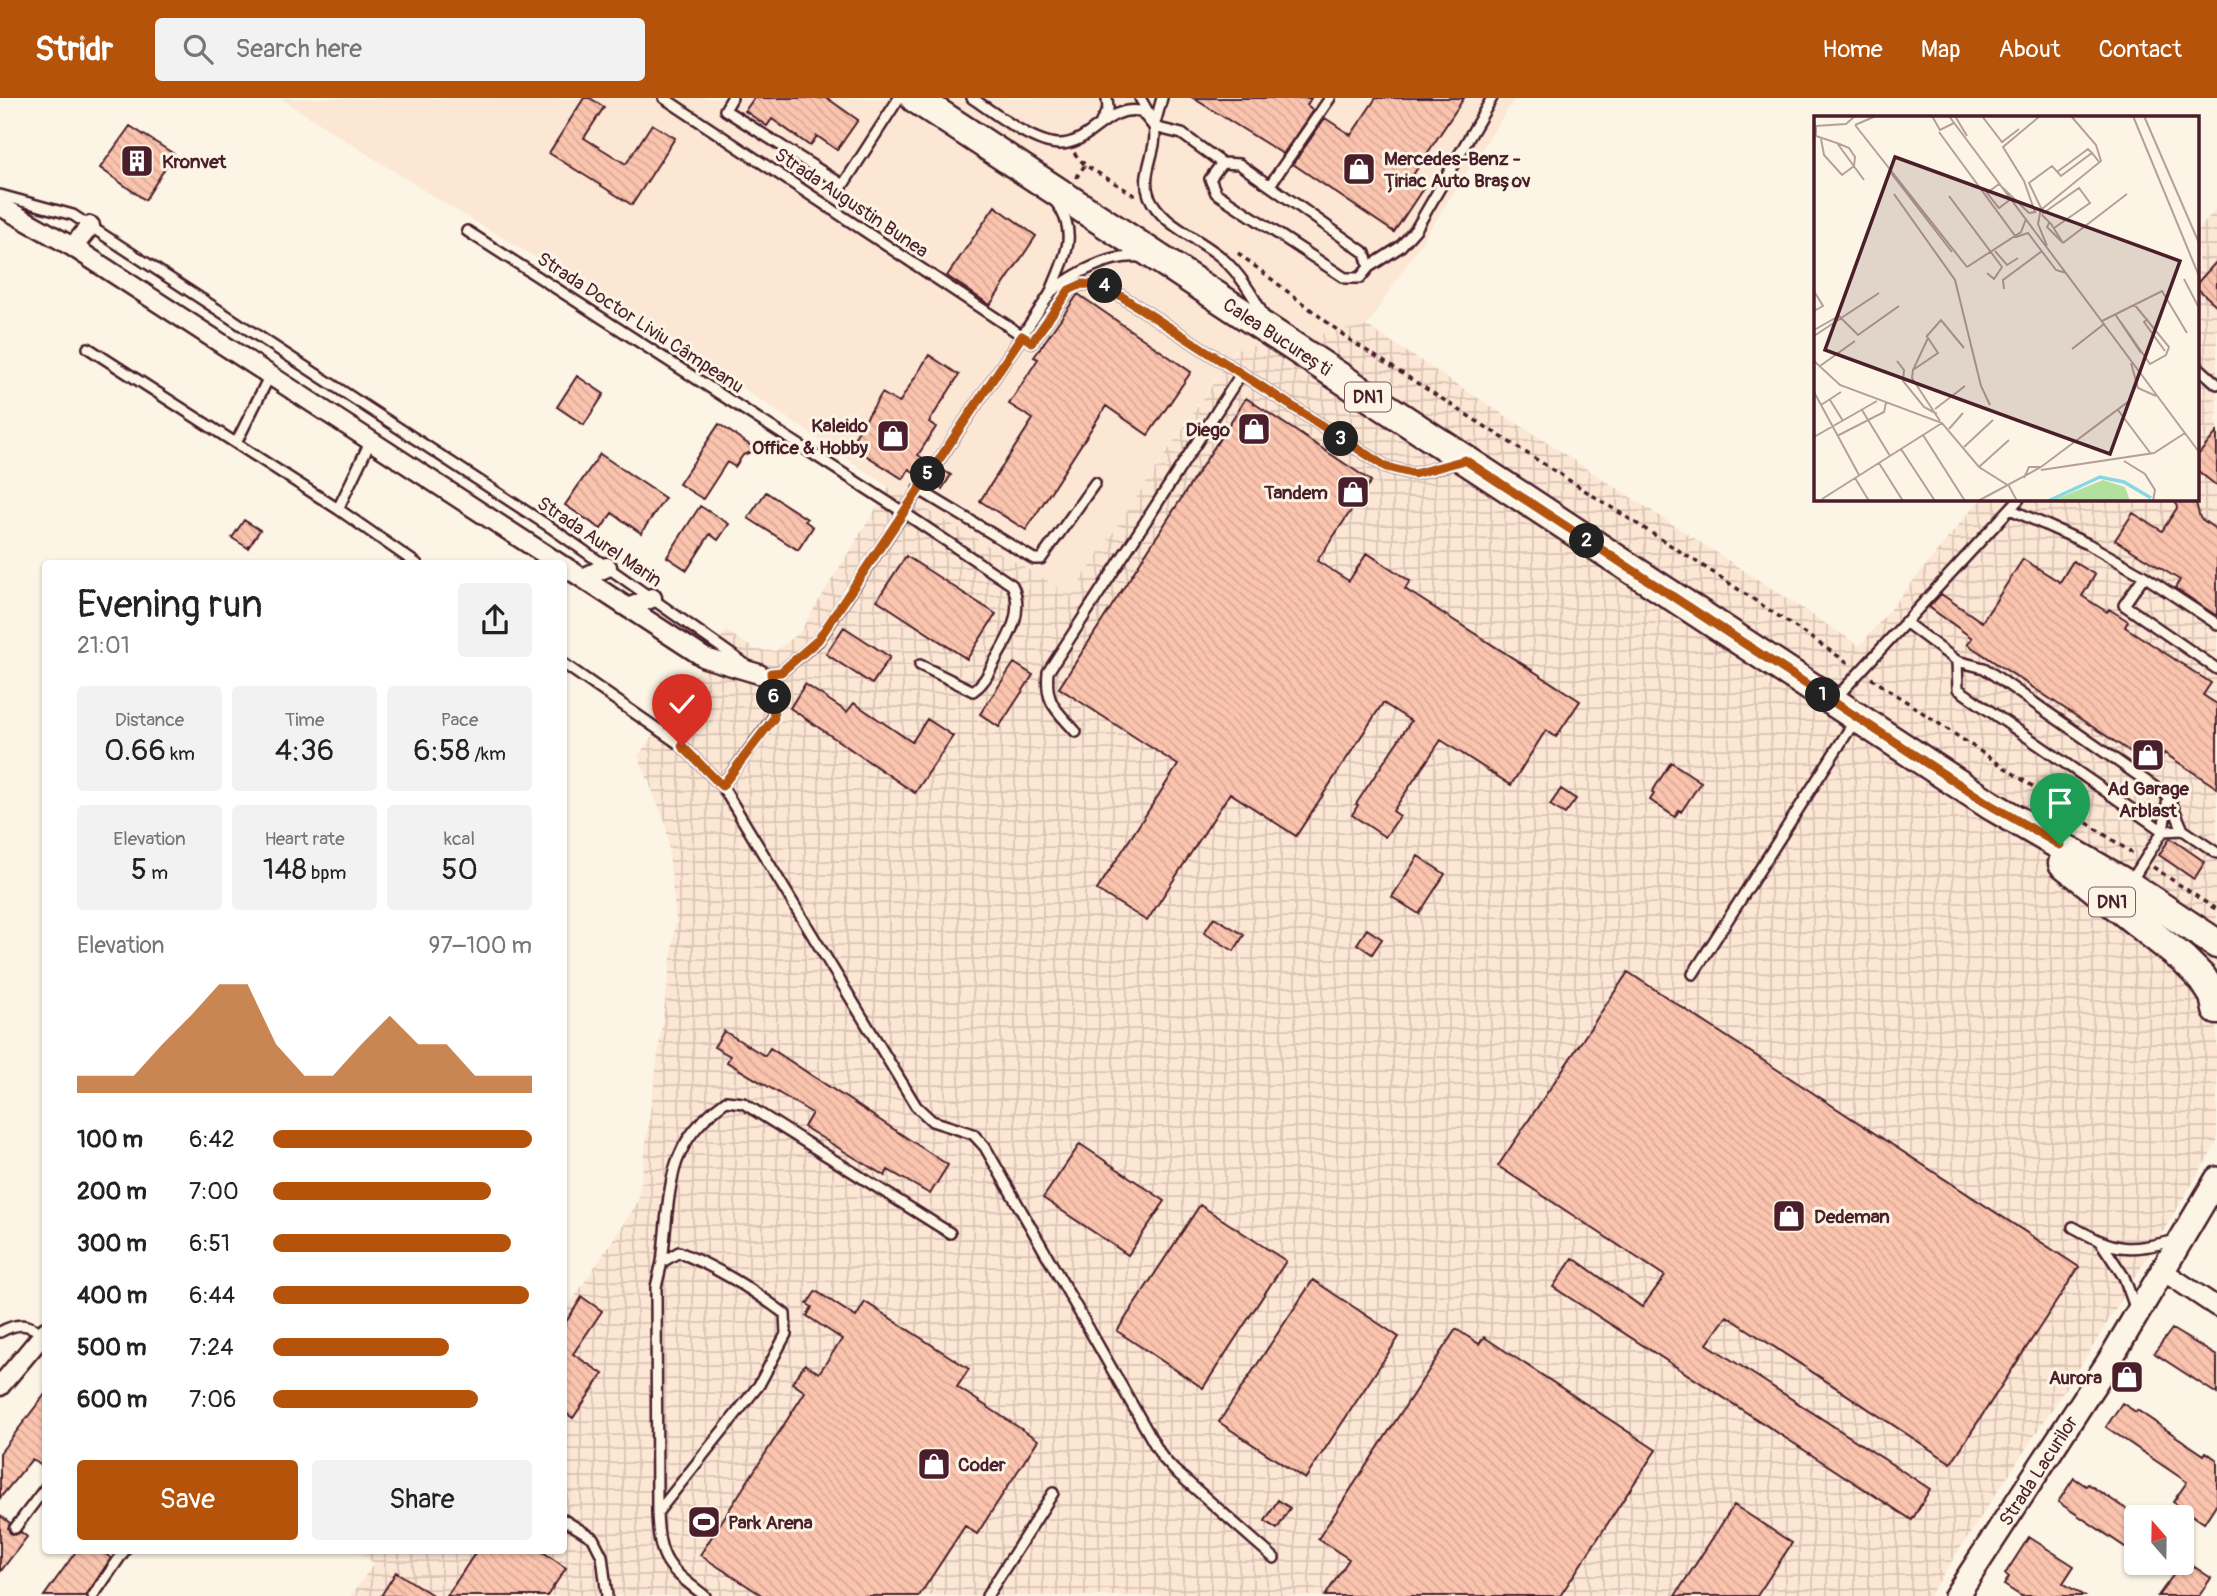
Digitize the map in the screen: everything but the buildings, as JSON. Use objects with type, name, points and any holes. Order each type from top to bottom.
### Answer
[{"type":"main road","name":"Calea București","points":[[915,98],[1992,806],[2129,884],[2217,944]]},
{"type":"main road","name":"Calea București","points":[[1992,806],[2183,959],[2203,979],[2214,996],[2217,1010]]},
{"type":"street","points":[[0,206],[73,247],[554,560]]},
{"type":"street","points":[[73,247],[90,226]]},
{"type":"street","points":[[583,578],[607,567]]},
{"type":"street","points":[[567,568],[705,658],[765,673]]},
{"type":"street","points":[[628,608],[652,598]]},
{"type":"street","name":"Strada Lacurilor","points":[[1956,1596],[2137,1314],[2216,1183]]},
{"type":"street","points":[[2163,1270],[2217,1307]]},
{"type":"street","points":[[0,1386],[42,1337]]},
{"type":"lane","name":"Strada Augustin Bunea","points":[[664,98],[1022,336]]},
{"type":"lane","points":[[732,98],[724,110],[843,185],[899,98]]},
{"type":"lane","points":[[972,98],[1030,135],[1056,144],[1079,140],[1119,111],[1141,111],[1154,127],[1182,134],[1222,163],[1239,164],[1270,185],[1365,253],[1369,267]]},
{"type":"lane","points":[[1101,122],[1108,109],[1107,98]]},
{"type":"lane","points":[[1140,98],[1154,127]]},
{"type":"lane","points":[[1162,98],[1154,127],[1155,141],[1147,167],[1149,196],[1170,222],[1221,257],[1238,275],[1254,295],[1272,333]]},
{"type":"lane","points":[[1270,185],[1330,98]]},
{"type":"lane","points":[[1222,163],[1210,179],[1216,194],[1345,278],[1360,278],[1369,267],[1400,247],[1416,229],[1492,98]]},
{"type":"lane","points":[[722,786],[774,718],[765,673],[781,672],[818,640],[1050,293],[1070,244],[1068,225],[1059,206],[1038,178]]},
{"type":"lane","name":"Strada Aurel Marin","points":[[0,195],[73,215],[374,411],[765,673]]},
{"type":"lane","name":"Strada Doctor Liviu Câmpeanu","points":[[467,231],[1012,585],[1017,595],[1014,628],[982,684],[973,691],[920,665]]},
{"type":"lane","points":[[1050,293],[1072,276],[1113,260],[1129,256],[1157,257]]},
{"type":"lane","points":[[1022,336],[1032,342],[1069,290],[1082,284],[1104,285],[1386,467],[1414,474],[1465,460]]},
{"type":"lane","points":[[88,348],[338,509],[411,560]]},
{"type":"lane","points":[[2200,369],[2217,384]]},
{"type":"lane","points":[[1076,732],[1050,701],[1046,690],[1048,672],[1241,374]]},
{"type":"lane","points":[[236,443],[270,375]]},
{"type":"lane","points":[[338,509],[370,440]]},
{"type":"lane","points":[[918,489],[1034,559],[1041,559],[1095,483]]},
{"type":"lane","points":[[1833,701],[2018,500]]},
{"type":"lane","points":[[2010,509],[2088,544],[2144,576],[2217,624]]},
{"type":"lane","points":[[2144,576],[2124,605],[2217,668]]},
{"type":"lane","points":[[1905,622],[1957,661],[1984,668],[2169,797],[2183,830],[2217,853]]},
{"type":"lane","points":[[1957,661],[1958,689],[2163,831],[2183,830]]},
{"type":"lane","points":[[567,666],[682,746],[722,786],[916,1106],[932,1121],[973,1134],[985,1147],[1163,1457],[1174,1470],[1274,1558]]},
{"type":"lane","points":[[1693,974],[1857,717]]},
{"type":"lane","points":[[2129,884],[2163,831],[2169,797]]},
{"type":"lane","points":[[705,1596],[671,1569],[658,1538],[656,1287],[662,1262],[674,1170],[680,1152],[709,1113],[726,1101],[743,1103],[950,1233]]},
{"type":"lane","points":[[2073,1227],[2102,1244],[2132,1250],[2182,1239]]},
{"type":"lane","points":[[2102,1244],[2124,1277],[2137,1314]]},
{"type":"lane","points":[[657,1513],[759,1384],[786,1334],[785,1314],[746,1285],[714,1266],[679,1252],[662,1262]]},
{"type":"lane","points":[[0,1332],[21,1324],[42,1332]]},
{"type":"lane","points":[[15,1528],[42,1492]]},
{"type":"lane","points":[[987,1596],[1053,1493]]},
{"type":"lane","points":[[567,1522],[593,1538],[602,1556],[607,1596]]},
{"type":"lane","points":[[93,1596],[122,1554]]},
{"type":"path","points":[[1070,142],[1076,156],[1085,165],[1137,197],[1149,196]]},
{"type":"path","points":[[1236,251],[1306,308],[1361,347],[1717,575],[2217,910]]},
{"type":"shaded area","points":[[280,98],[1515,98],[1367,326],[1235,349],[1071,595],[889,487],[660,332],[431,195]]},
{"type":"shaded area","points":[[2217,207],[2217,1143],[2092,1348],[1929,1596],[351,1596],[374,1563],[360,1554],[567,1554],[567,1308],[638,1202],[676,922],[666,824],[638,756],[726,631],[756,650],[776,651],[799,633],[889,487],[1071,595],[1236,349],[1367,326],[1860,646],[1979,500],[2200,500],[2200,228]]},
{"type":"place","name":"Kronvet","points":[[137,161]]},
{"type":"place","name":"Mercedes-Benz - Țiriac Auto Brașov","points":[[1359,169]]},
{"type":"place","name":"Diego","points":[[1254,429]]},
{"type":"place","name":"Kaleido Office & Hobby","points":[[893,436]]},
{"type":"place","name":"Tandem","points":[[1353,492]]},
{"type":"place","name":"Ad Garage Arblast","points":[[2148,755]]},
{"type":"place","name":"Dedeman","points":[[1789,1216]]},
{"type":"place","name":"Aurora","points":[[2127,1377]]},
{"type":"place","name":"Coder","points":[[934,1464]]},
{"type":"place","name":"Park Arena","points":[[704,1522]]},
{"type":"route","points":[[682,746],[722,786],[774,718],[771,673],[781,672],[818,640],[1022,336],[1032,342],[1069,290],[1082,284],[1104,285],[1386,467],[1414,474],[1465,460],[1992,806],[2060,845]]}]
